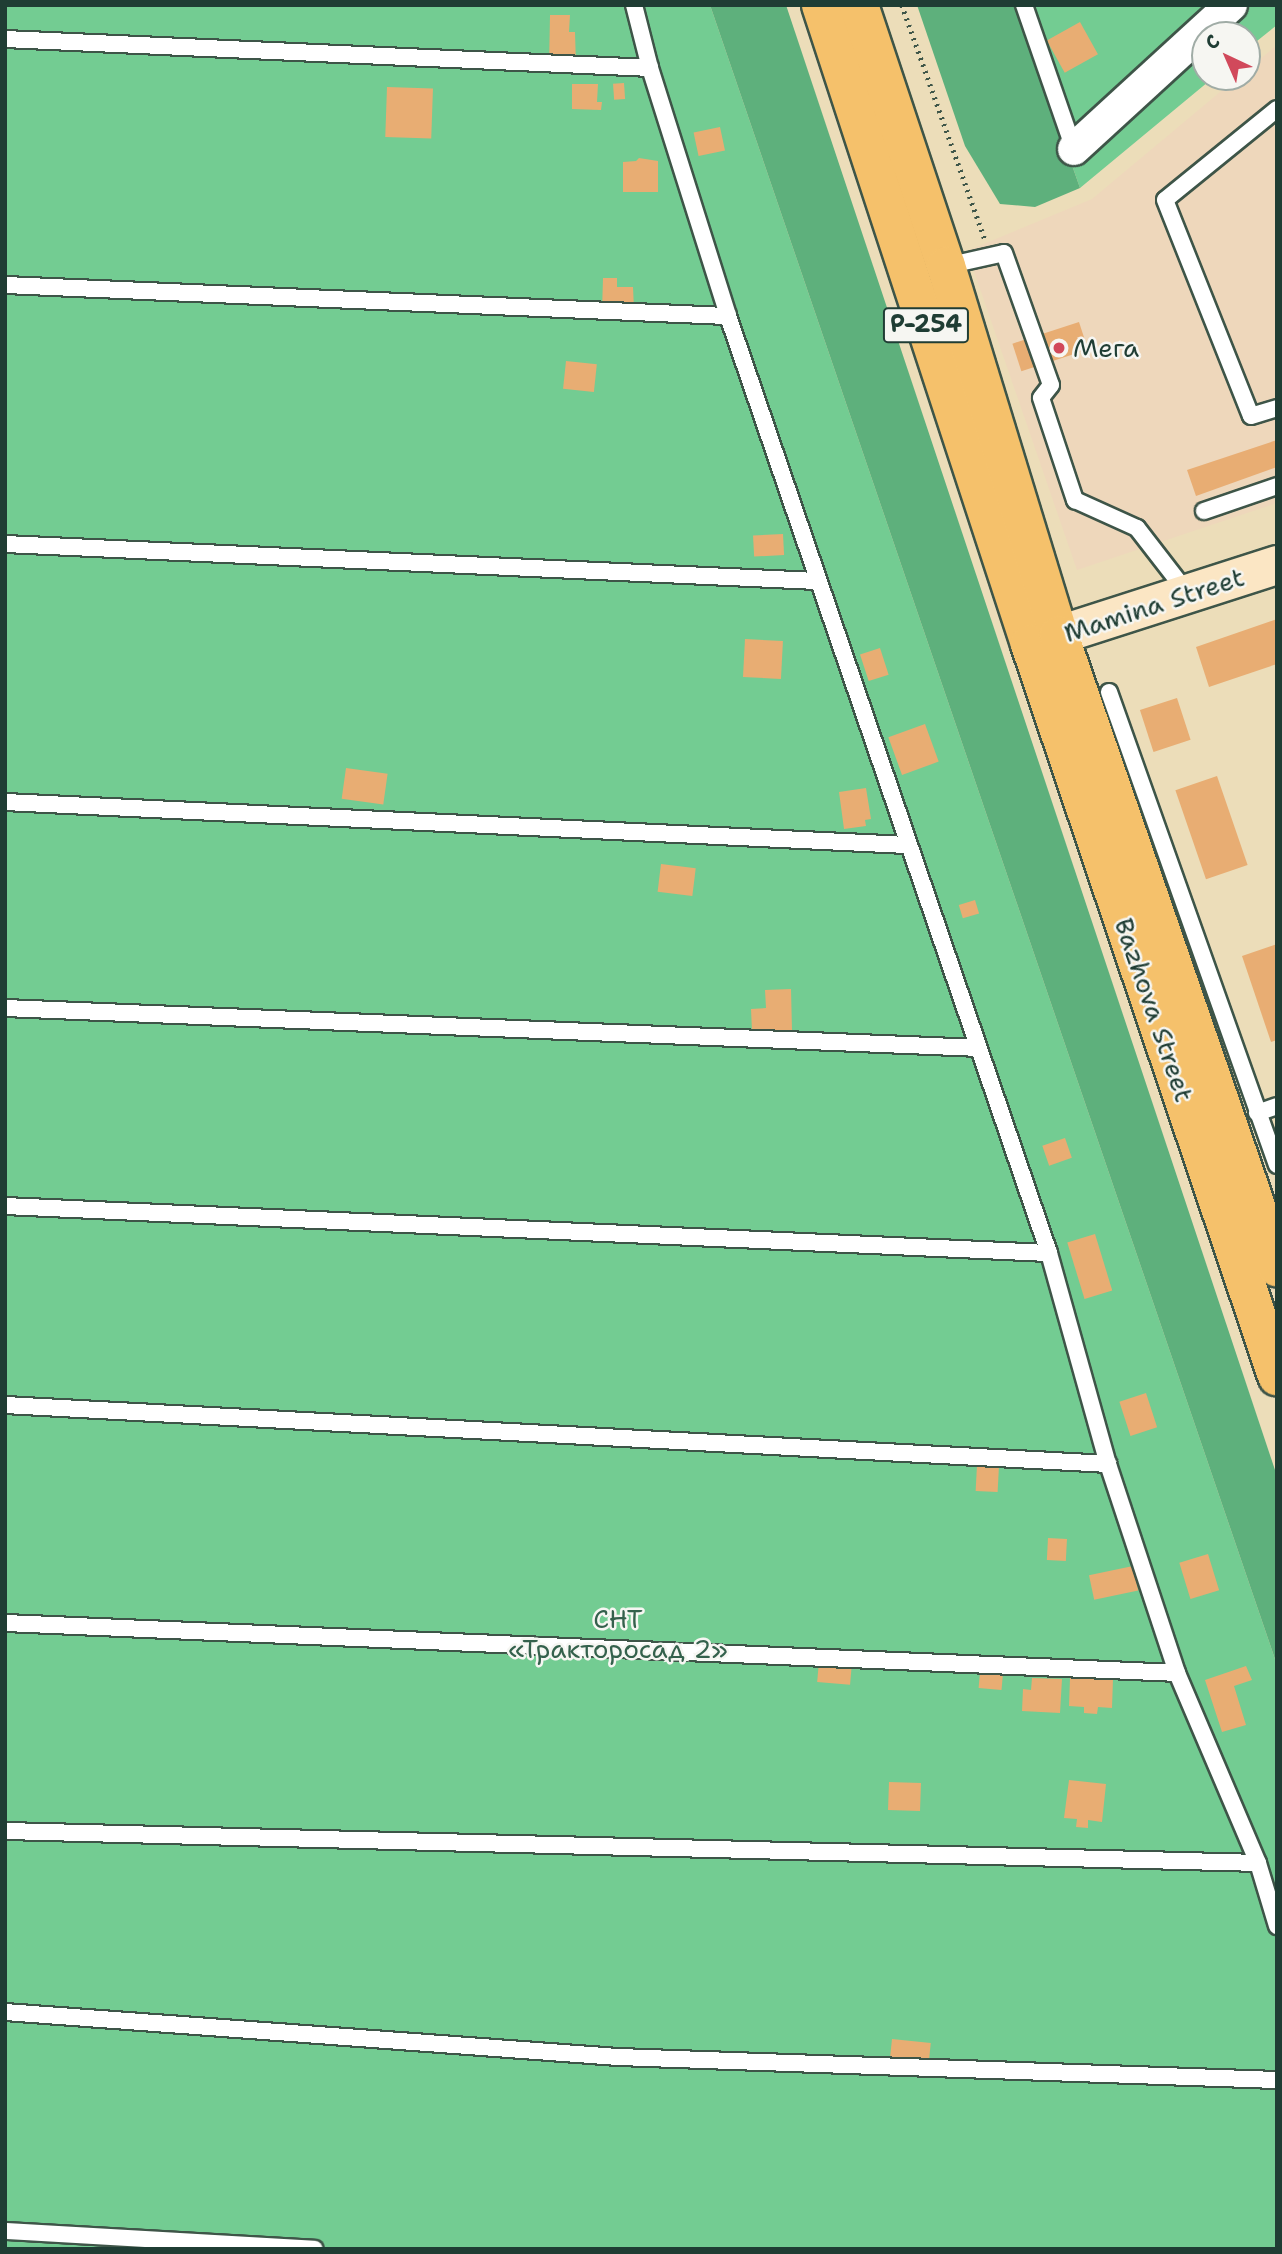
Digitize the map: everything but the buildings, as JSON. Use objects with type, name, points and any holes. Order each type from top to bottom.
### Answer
[{"type":"main road","name":"Р-254","points":[[821,5],[1045,640]]},
{"type":"main road","name":"Р-254","points":[[859,5],[946,266],[1045,640]]},
{"type":"main road","name":"Mamina Street","points":[[1045,640],[1277,565]]},
{"type":"main road","name":"Bazhova Street","points":[[1045,640],[1277,1267]]},
{"type":"main road","name":"Bazhova Street","points":[[1045,640],[1277,1376]]},
{"type":"street","points":[[1074,149],[1229,6]]},
{"type":"lane","points":[[634,5],[650,68],[728,316],[1049,1253],[1108,1464],[1177,1673],[1258,1863],[1277,1926]]},
{"type":"lane","points":[[1024,5],[1074,149]]},
{"type":"lane","points":[[5,39],[650,68]]},
{"type":"lane","points":[[1277,108],[1165,200],[1251,416],[1277,408]]},
{"type":"lane","points":[[946,266],[1004,253],[1051,385],[1041,398],[1075,499],[1138,528],[1188,594]]},
{"type":"lane","points":[[5,285],[728,316]]},
{"type":"lane","points":[[1204,511],[1277,486]]},
{"type":"lane","points":[[5,544],[817,581]]},
{"type":"lane","points":[[1110,692],[1277,1165]]},
{"type":"lane","points":[[5,802],[908,845]]},
{"type":"lane","points":[[5,1008],[978,1048]]},
{"type":"lane","points":[[1257,1113],[1277,1106]]},
{"type":"lane","points":[[5,1206],[1049,1253]]},
{"type":"lane","points":[[5,1405],[1108,1464]]},
{"type":"lane","points":[[5,1623],[1177,1673]]},
{"type":"lane","points":[[5,1830],[1258,1863]]},
{"type":"lane","points":[[5,2012],[618,2056],[1277,2080]]},
{"type":"lane","points":[[5,2231],[314,2249]]},
{"type":"path","points":[[902,5],[961,178],[992,256]]},
{"type":"shaded area","points":[[1277,45],[1277,503],[1077,570],[967,251],[1092,199],[1221,91],[1261,91],[1261,58]]},
{"type":"green space","name":"СНТ «Тракторосад 2»","points":[[5,5],[710,5],[1277,1665],[1277,2249],[5,2249]]},
{"type":"green space","points":[[710,5],[786,5],[1277,1476],[1277,1665]]},
{"type":"green space","points":[[917,5],[1016,5],[1080,188],[1035,207],[1000,204],[965,146]]},
{"type":"green space","points":[[1016,5],[1277,5],[1277,25],[1261,38],[1261,21],[1191,21],[1191,91],[1197,91],[1080,188]]},
{"type":"place","name":"Мега","points":[[1059,348]]}]
